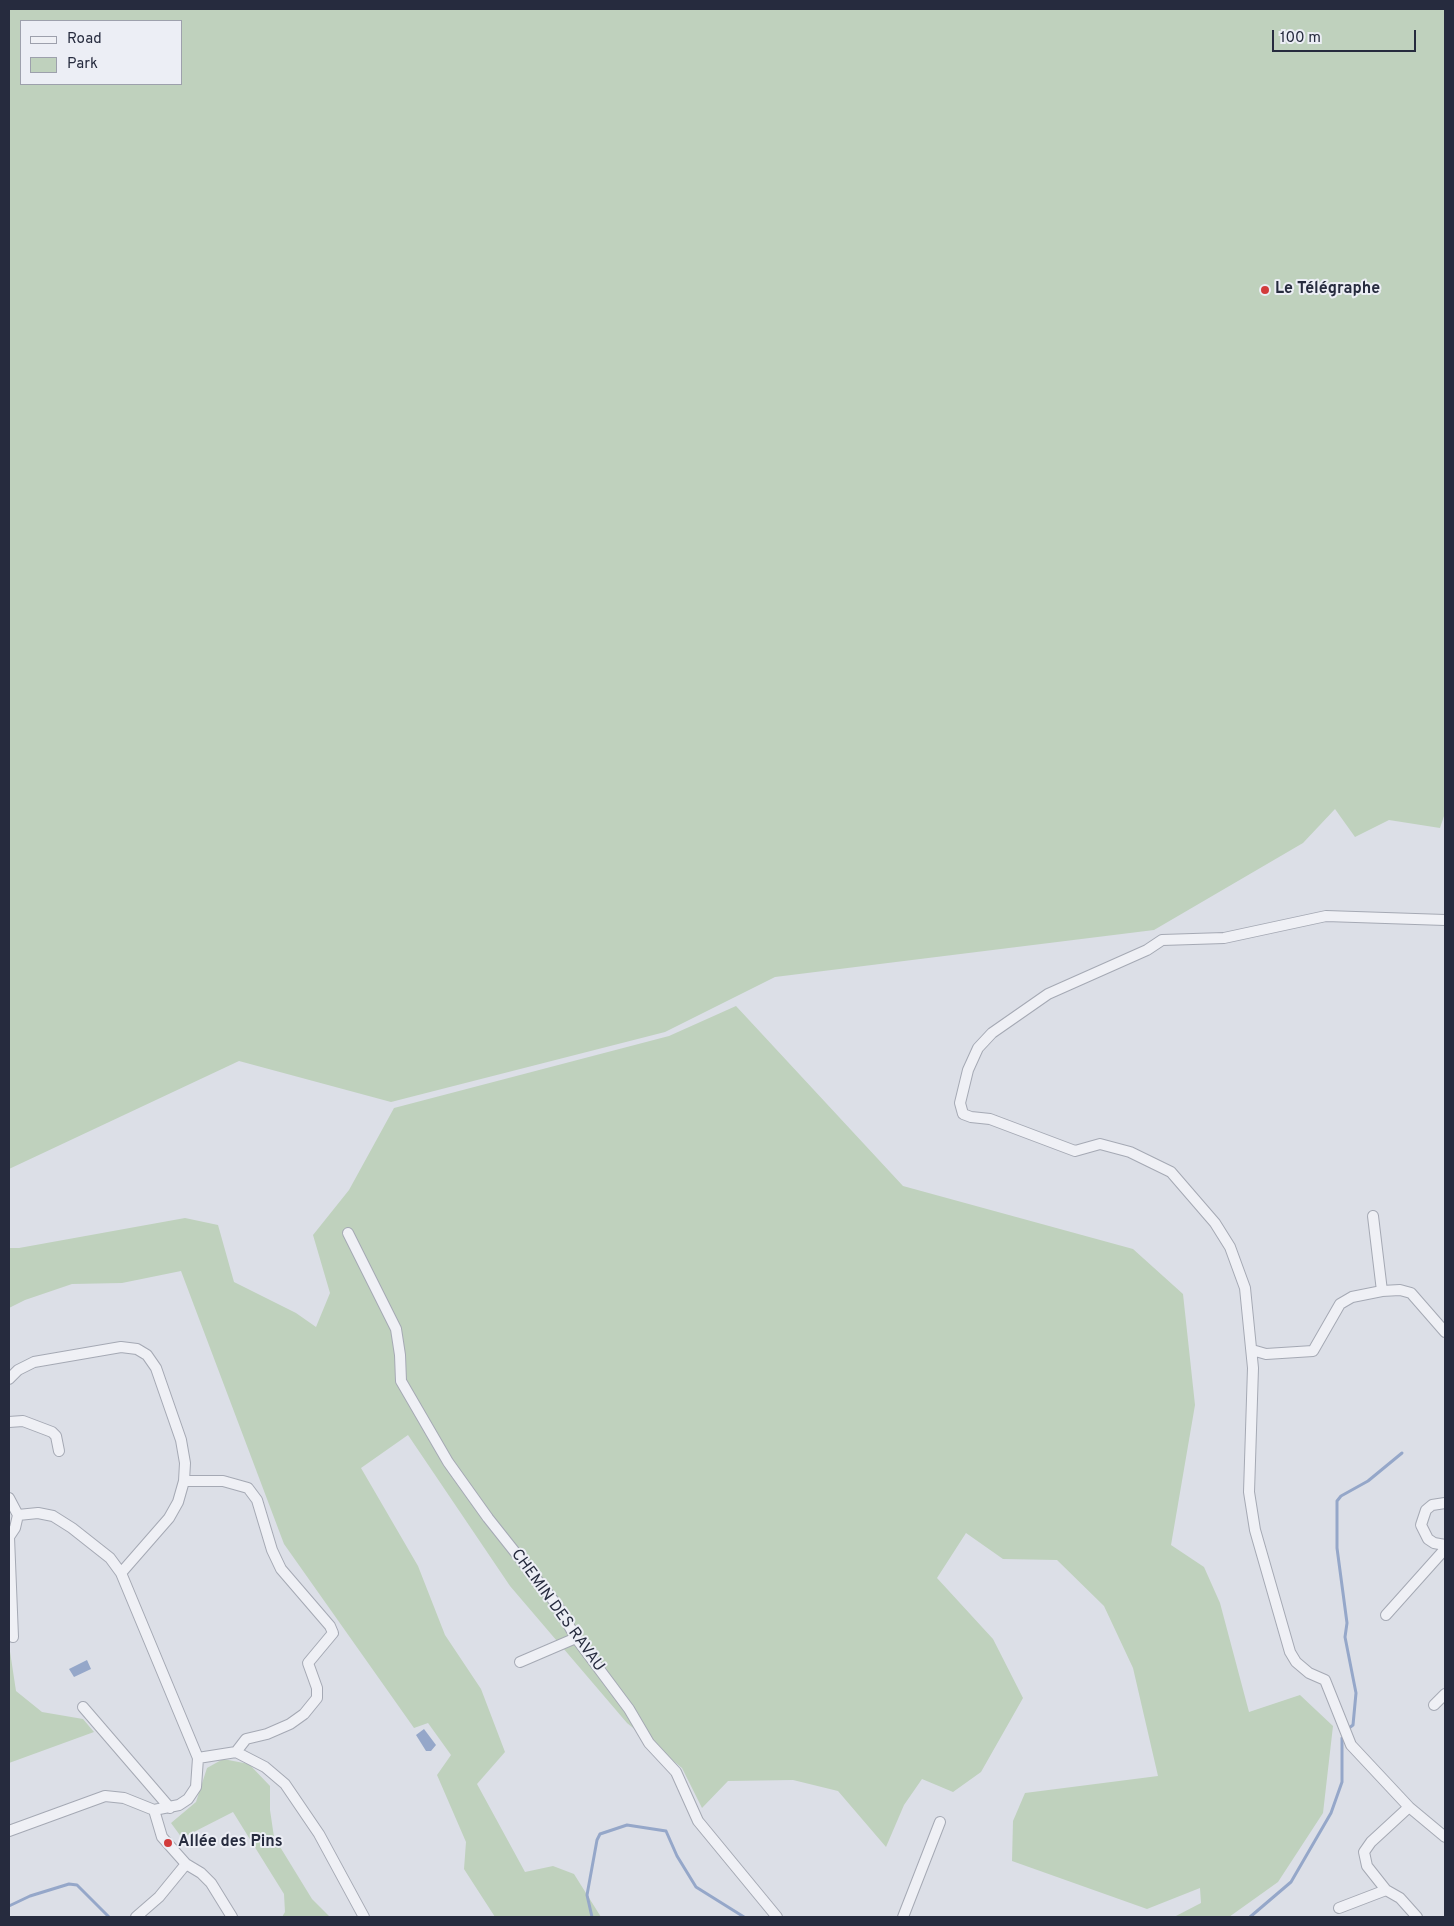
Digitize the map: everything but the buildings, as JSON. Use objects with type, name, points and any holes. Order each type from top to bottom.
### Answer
[{"type":"street","points":[[1445,920],[1376,920],[1326,916],[1224,938],[1162,940],[1147,950],[1048,994],[992,1033],[978,1048],[971,1063],[960,1103],[963,1114],[998,1122],[1075,1151],[1100,1144],[1130,1152],[1171,1172],[1215,1223],[1230,1247],[1245,1288],[1253,1368],[1249,1492],[1256,1530],[1290,1652],[1296,1662],[1309,1673],[1325,1680],[1351,1745],[1410,1806],[1445,1837]]},
{"type":"street","points":[[1372,1216],[1382,1291]]},
{"type":"street","name":"CHEMIN DES RAVAU","points":[[348,1232],[396,1329],[401,1381],[448,1462],[488,1518],[556,1604],[576,1638],[629,1708],[649,1743],[676,1772],[698,1821],[776,1917]]},
{"type":"street","points":[[1252,1350],[1266,1354],[1314,1351],[1340,1304],[1352,1297],[1382,1291],[1400,1290],[1411,1293],[1445,1332]]},
{"type":"street","points":[[9,1378],[18,1370],[34,1362],[121,1347],[137,1349],[147,1355],[156,1368],[181,1440],[185,1463],[184,1481],[178,1502],[169,1518],[121,1573]]},
{"type":"street","points":[[9,1422],[23,1422],[52,1432],[56,1436],[59,1451]]},
{"type":"street","points":[[184,1481],[223,1481],[248,1488],[257,1500],[272,1550],[281,1569],[330,1626],[333,1633],[308,1663],[317,1688],[317,1698],[304,1714],[290,1724],[268,1734],[246,1739],[236,1752]]},
{"type":"street","points":[[9,1498],[18,1515],[15,1528],[9,1537],[13,1637]]},
{"type":"street","points":[[1445,1503],[1432,1505],[1426,1510],[1421,1525],[1428,1539],[1434,1543],[1445,1544]]},
{"type":"street","points":[[9,1831],[105,1796],[124,1798],[154,1810],[170,1808],[188,1799],[196,1787],[198,1758],[121,1573],[110,1558],[54,1516],[38,1513],[18,1515]]},
{"type":"street","points":[[1386,1615],[1445,1549]]},
{"type":"street","points":[[520,1662],[576,1638]]},
{"type":"street","points":[[1434,1705],[1445,1694]]},
{"type":"street","points":[[83,1707],[170,1808]]},
{"type":"street","points":[[198,1758],[236,1752],[265,1767],[285,1784],[319,1834],[364,1917]]},
{"type":"street","points":[[1410,1806],[1371,1842],[1364,1852],[1367,1866],[1386,1890],[1400,1898],[1417,1917]]},
{"type":"street","points":[[154,1810],[162,1837],[186,1864],[201,1873],[212,1884],[232,1917]]},
{"type":"street","points":[[903,1917],[940,1822]]},
{"type":"street","points":[[136,1917],[159,1897],[186,1864]]},
{"type":"street","points":[[1339,1908],[1386,1890]]},
{"type":"green space","points":[[9,9],[1445,9],[1445,813],[1440,828],[1389,820],[1355,837],[1335,809],[1303,843],[1154,930],[775,977],[665,1032],[391,1102],[239,1061],[9,1169]]},
{"type":"green space","points":[[736,1006],[903,1186],[1133,1249],[1183,1294],[1195,1405],[1171,1545],[1204,1567],[1220,1603],[1249,1712],[1300,1695],[1333,1726],[1323,1813],[1278,1882],[1229,1917],[1174,1917],[1201,1903],[1200,1888],[1147,1909],[1012,1861],[1013,1821],[1025,1793],[1158,1776],[1133,1668],[1104,1606],[1057,1560],[1003,1559],[966,1533],[937,1578],[993,1639],[1023,1698],[981,1772],[953,1792],[922,1779],[904,1805],[886,1847],[838,1791],[793,1780],[728,1781],[702,1808],[682,1768],[627,1723],[510,1586],[408,1435],[361,1468],[418,1566],[445,1635],[481,1689],[505,1752],[477,1784],[525,1872],[553,1866],[574,1874],[601,1917],[495,1917],[464,1869],[466,1842],[437,1775],[451,1755],[428,1723],[414,1728],[284,1544],[181,1271],[122,1283],[72,1284],[25,1300],[9,1308],[9,1248],[19,1248],[185,1218],[218,1225],[234,1282],[296,1313],[316,1327],[330,1293],[313,1235],[349,1190],[394,1108],[669,1036]]},
{"type":"green space","points":[[9,1645],[16,1691],[42,1712],[83,1719],[94,1732],[9,1763]]},
{"type":"green space","points":[[223,1759],[249,1764],[270,1786],[270,1810],[274,1837],[312,1899],[330,1917],[282,1917],[285,1912],[284,1894],[233,1812],[182,1838],[171,1823],[196,1802],[207,1768]]},
{"type":"water","points":[[87,1660],[91,1669],[74,1677],[69,1669]]},
{"type":"water","points":[[424,1729],[436,1745],[431,1751],[426,1751],[416,1735]]},
{"type":"waterway","points":[[1349,1728],[1353,1725],[1356,1693],[1345,1637],[1347,1623],[1337,1548],[1337,1501],[1341,1496],[1368,1481],[1402,1453]]},
{"type":"waterway","points":[[1250,1917],[1291,1882],[1331,1813],[1342,1782],[1342,1738],[1346,1738]]},
{"type":"waterway","points":[[592,1917],[587,1895],[597,1840],[600,1834],[627,1825],[666,1831],[677,1856],[696,1887],[744,1917]]},
{"type":"waterway","points":[[9,1906],[30,1896],[69,1884],[77,1885],[109,1917]]},
{"type":"place","name":"Le Télégraphe","points":[[1265,290]]},
{"type":"place","name":"Allée des Pins","points":[[168,1843]]}]
